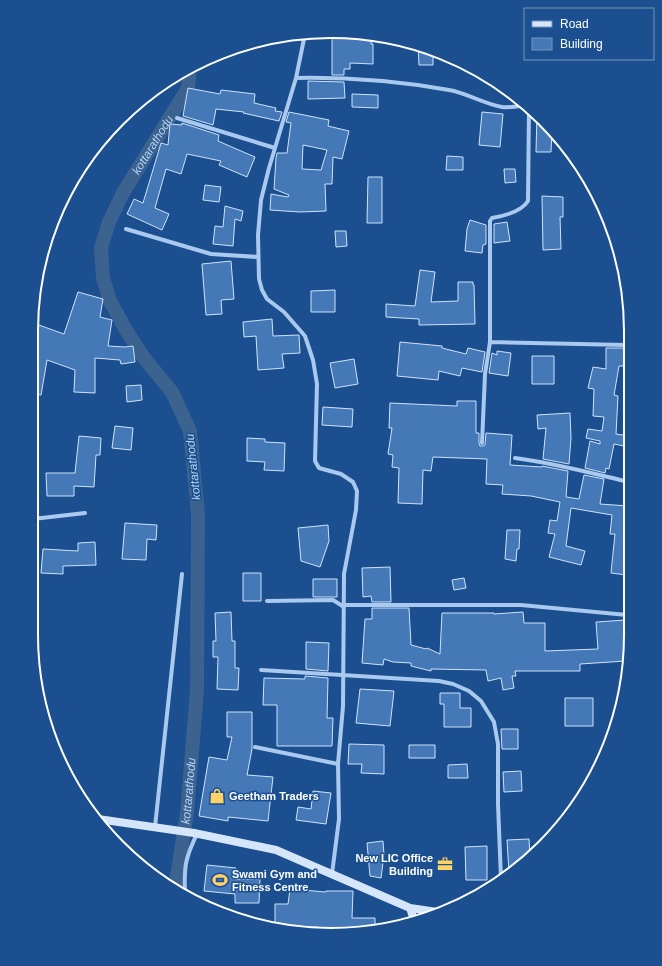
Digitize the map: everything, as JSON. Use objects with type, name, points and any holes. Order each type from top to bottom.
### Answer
[{"type":"main road","points":[[105,820],[195,834],[276,850],[410,908],[429,911]]},
{"type":"main road","points":[[410,908],[413,916]]},
{"type":"street","points":[[303,40],[296,78],[284,114],[261,200],[258,257],[259,279],[262,290],[267,299],[284,312],[305,336],[313,360],[318,384],[315,461],[319,468],[341,474],[354,482],[357,491],[356,510],[344,574],[342,676],[343,706],[338,764],[340,819],[332,874]]},
{"type":"street","points":[[296,78],[338,77],[387,81],[451,90],[488,104],[503,107],[517,106]]},
{"type":"street","points":[[482,443],[485,374],[490,342],[490,221],[492,218],[517,211],[528,201],[529,116]]},
{"type":"street","points":[[177,118],[275,148]]},
{"type":"street","points":[[126,229],[211,254],[258,257]]},
{"type":"street","points":[[490,342],[624,345]]},
{"type":"street","points":[[515,458],[550,463],[624,481]]},
{"type":"street","points":[[38,518],[85,513]]},
{"type":"street","points":[[155,828],[182,574]]},
{"type":"street","points":[[267,600],[333,600],[344,606],[521,605],[624,615]]},
{"type":"street","points":[[261,670],[439,681],[453,684],[469,691],[481,701],[494,722],[498,744],[498,804],[501,874]]},
{"type":"street","points":[[255,747],[338,764]]},
{"type":"street","points":[[184,889],[185,865],[188,851],[195,834]]},
{"type":"building","points":[[332,38],[371,41],[371,44],[373,44],[373,64],[350,63],[350,69],[344,69],[344,75],[332,75]]},
{"type":"building","points":[[418,52],[433,57],[433,65],[419,65]]},
{"type":"building","points":[[308,81],[344,82],[345,98],[308,99]]},
{"type":"building","points":[[188,88],[220,94],[221,90],[255,94],[254,103],[276,108],[275,111],[282,112],[279,121],[243,113],[244,112],[216,109],[213,125],[183,116]]},
{"type":"building","points":[[352,94],[378,95],[378,108],[352,107]]},
{"type":"building","points":[[289,112],[329,120],[328,126],[349,131],[342,159],[333,157],[332,184],[325,184],[326,211],[300,212],[270,210],[271,194],[288,197],[289,195],[274,189],[277,153],[287,153],[291,123],[286,122]],"holes":[[[303,145],[327,150],[321,170],[302,169]]]},
{"type":"building","points":[[482,112],[503,114],[500,147],[479,145]]},
{"type":"building","points":[[182,123],[219,135],[218,141],[255,157],[247,177],[219,165],[221,161],[187,154],[181,174],[166,169],[155,208],[169,214],[162,230],[127,214],[134,199],[143,203],[161,143],[168,145],[170,124],[182,125]]},
{"type":"building","points":[[537,123],[552,139],[551,152],[536,152]]},
{"type":"building","points":[[447,156],[463,157],[463,170],[446,170]]},
{"type":"building","points":[[504,169],[515,169],[516,182],[505,183]]},
{"type":"building","points":[[368,177],[382,177],[382,223],[367,223]]},
{"type":"building","points":[[205,185],[221,187],[219,202],[203,200]]},
{"type":"building","points":[[542,196],[563,197],[563,217],[560,217],[561,249],[543,250]]},
{"type":"building","points":[[225,206],[243,211],[241,221],[235,219],[233,246],[213,244],[215,226],[223,227]]},
{"type":"building","points":[[470,220],[486,225],[486,244],[483,245],[482,253],[465,251],[467,229]]},
{"type":"building","points":[[507,222],[510,241],[494,243],[494,224]]},
{"type":"building","points":[[335,231],[346,231],[347,246],[336,247]]},
{"type":"building","points":[[231,261],[234,299],[221,300],[222,314],[206,315],[202,264]]},
{"type":"building","points":[[420,270],[435,272],[431,302],[458,301],[458,282],[473,282],[475,324],[419,325],[419,319],[386,317],[386,304],[415,306]]},
{"type":"building","points":[[335,290],[335,312],[311,312],[311,291]]},
{"type":"building","points":[[78,292],[103,299],[100,317],[112,320],[108,346],[133,346],[135,362],[121,364],[120,360],[95,358],[95,393],[74,392],[75,370],[47,360],[41,395],[38,394],[38,325],[64,334]]},
{"type":"building","points":[[272,319],[273,336],[299,335],[300,353],[282,354],[284,368],[258,370],[256,336],[244,337],[243,322]]},
{"type":"building","points":[[400,342],[442,346],[442,348],[466,354],[468,348],[485,352],[482,372],[462,368],[460,376],[439,371],[438,380],[397,376]]},
{"type":"building","points":[[606,348],[624,348],[624,366],[619,366],[614,395],[618,396],[616,434],[624,435],[624,446],[614,444],[609,469],[606,468],[605,473],[585,468],[590,441],[600,444],[600,441],[586,438],[588,429],[602,431],[604,417],[593,416],[594,389],[588,388],[593,367],[606,369]]},
{"type":"building","points":[[497,351],[511,353],[508,376],[489,373],[492,353],[497,355]]},
{"type":"building","points":[[532,356],[554,356],[554,384],[532,384]]},
{"type":"building","points":[[354,359],[358,384],[335,388],[330,363]]},
{"type":"building","points":[[141,385],[142,400],[127,402],[126,386]]},
{"type":"building","points":[[457,401],[476,401],[476,433],[479,433],[480,446],[485,445],[486,433],[512,435],[510,465],[542,466],[568,471],[566,497],[579,499],[584,475],[604,479],[600,504],[624,506],[624,575],[611,573],[615,534],[610,534],[612,515],[571,508],[566,546],[585,551],[581,565],[549,557],[555,534],[548,533],[550,520],[557,521],[560,502],[531,496],[502,494],[503,485],[486,484],[487,459],[433,457],[431,471],[423,470],[422,504],[398,503],[399,468],[392,467],[393,455],[388,454],[392,428],[389,428],[390,403],[457,406]]},
{"type":"building","points":[[323,407],[353,409],[352,427],[322,425]]},
{"type":"building","points":[[570,413],[571,438],[569,464],[543,459],[546,428],[538,429],[537,415]]},
{"type":"building","points":[[115,426],[133,428],[131,450],[112,448]]},
{"type":"building","points":[[79,436],[101,438],[100,455],[96,455],[94,487],[74,486],[74,496],[47,496],[46,473],[75,473]]},
{"type":"building","points":[[247,438],[265,439],[265,442],[285,443],[284,471],[264,470],[265,462],[247,461]]},
{"type":"building","points":[[125,523],[157,525],[156,540],[147,539],[146,560],[122,559]]},
{"type":"building","points":[[328,525],[329,541],[320,567],[301,561],[298,528]]},
{"type":"building","points":[[507,530],[520,530],[519,549],[517,549],[516,561],[505,559]]},
{"type":"building","points":[[95,542],[96,565],[63,566],[63,574],[41,573],[43,549],[78,551],[78,543]]},
{"type":"building","points":[[390,567],[391,602],[372,602],[371,596],[363,597],[362,568]]},
{"type":"building","points":[[243,573],[261,573],[261,601],[243,601]]},
{"type":"building","points":[[464,578],[466,588],[454,590],[452,580]]},
{"type":"building","points":[[313,579],[337,579],[337,597],[313,597]]},
{"type":"building","points":[[372,608],[409,608],[411,645],[427,648],[440,654],[442,613],[494,614],[523,612],[524,623],[545,623],[545,651],[598,649],[596,622],[624,620],[622,661],[580,664],[580,671],[515,671],[516,676],[512,676],[514,688],[503,690],[501,678],[488,681],[486,670],[431,669],[431,671],[411,666],[411,663],[393,662],[384,659],[383,665],[362,663],[365,619],[372,619]]},
{"type":"building","points":[[231,612],[232,641],[235,641],[235,668],[239,668],[238,690],[217,689],[218,657],[213,657],[213,641],[216,641],[215,613]]},
{"type":"building","points":[[306,642],[329,643],[328,671],[306,669]]},
{"type":"building","points":[[305,676],[328,678],[327,718],[333,718],[332,746],[277,746],[277,705],[263,705],[264,678],[305,679]]},
{"type":"building","points":[[360,689],[394,691],[390,726],[356,723]]},
{"type":"building","points":[[440,693],[460,693],[460,708],[471,708],[471,727],[444,727],[444,704],[440,704]]},
{"type":"building","points":[[565,698],[593,698],[593,726],[565,726]]},
{"type":"building","points":[[227,712],[252,712],[252,749],[247,775],[273,777],[268,821],[228,817],[228,821],[199,816],[209,757],[227,760],[232,737],[227,737]]},
{"type":"building","points":[[501,729],[518,729],[518,749],[502,749]]},
{"type":"building","points":[[349,744],[384,745],[384,774],[361,773],[362,764],[348,764]]},
{"type":"building","points":[[409,745],[435,745],[435,758],[409,758]]},
{"type":"building","points":[[467,764],[468,778],[448,778],[448,765]]},
{"type":"building","points":[[521,771],[522,791],[504,792],[503,772]]},
{"type":"building","points":[[313,791],[331,793],[326,824],[296,820],[298,807],[311,809]]},
{"type":"building","points":[[529,839],[530,850],[509,867],[507,840]]},
{"type":"building","points":[[383,841],[384,855],[381,878],[370,876],[367,843]]},
{"type":"building","points":[[487,846],[487,880],[466,880],[465,847]]},
{"type":"building","points":[[207,865],[236,868],[235,879],[260,879],[259,903],[235,903],[235,894],[204,891]]},
{"type":"building","points":[[290,889],[326,892],[353,891],[352,918],[375,918],[375,924],[331,928],[275,922],[275,904],[288,904]]},
{"type":"waterway","name":"kottarathodu","points":[[176,884],[187,813],[197,690],[198,514],[190,431],[172,392],[144,358],[110,301],[103,278],[101,248],[109,222],[123,193],[188,88],[189,75]]},
{"type":"place","name":"Geetham Traders","points":[[217,796]]},
{"type":"place","name":"New LIC Office Building","points":[[445,864]]},
{"type":"place","name":"Swami Gym and Fitness Centre","points":[[220,880]]}]
